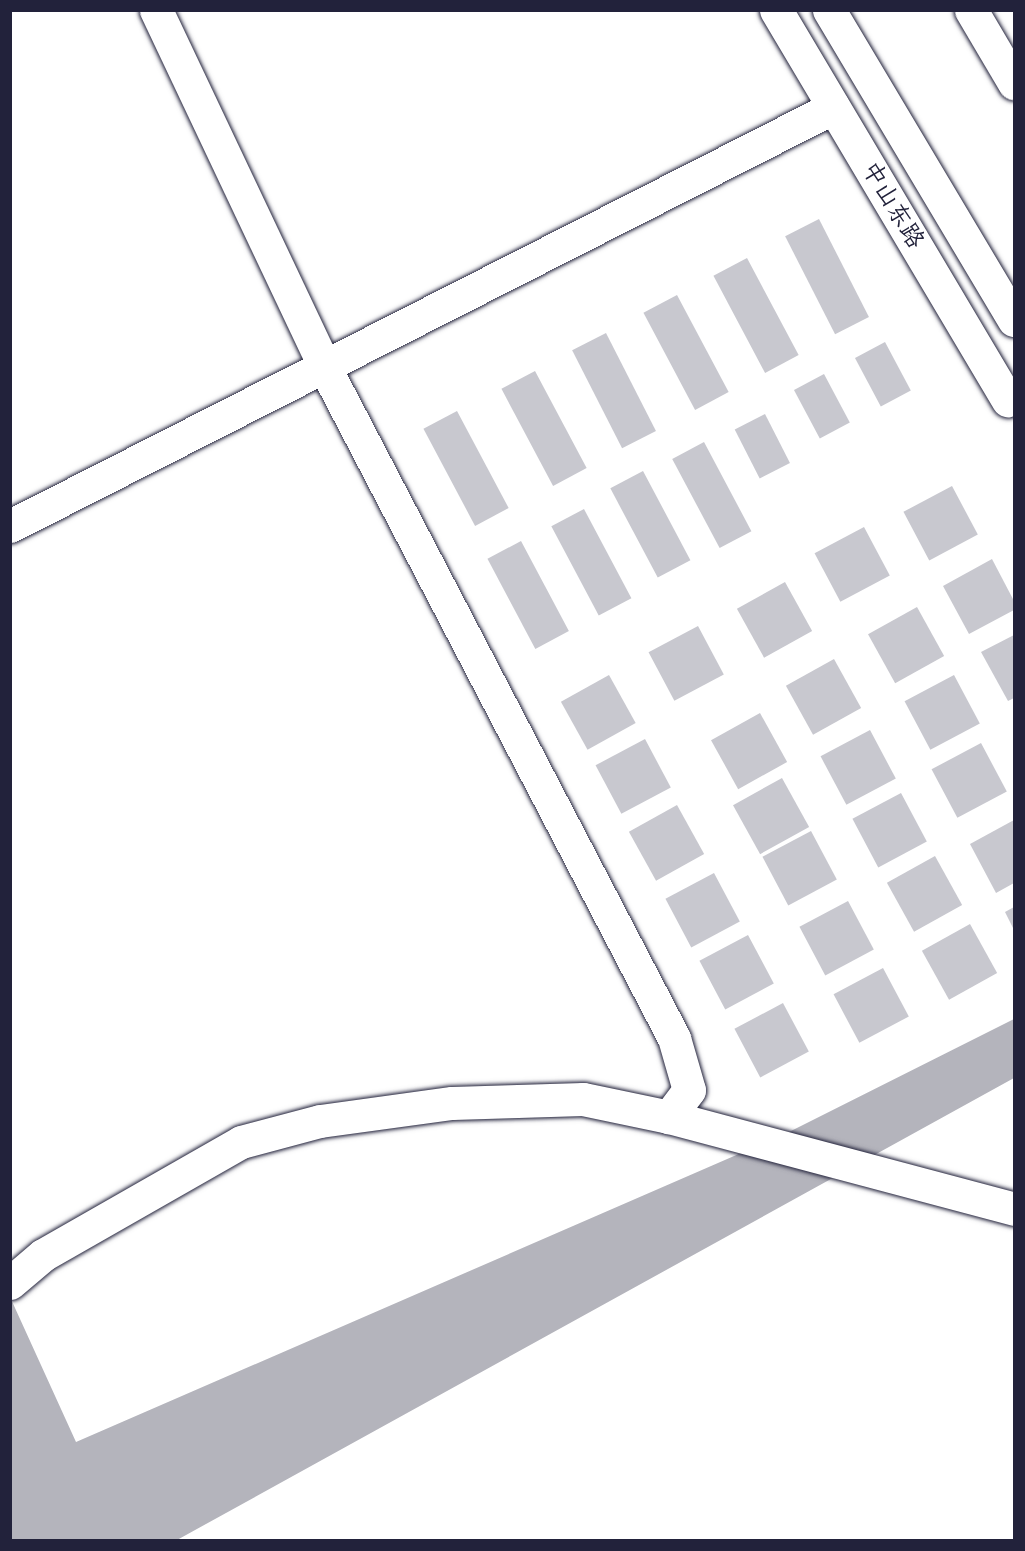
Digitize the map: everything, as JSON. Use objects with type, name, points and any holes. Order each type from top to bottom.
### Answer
[{"type":"street","points":[[156,10],[324,366],[674,1038],[689,1090],[669,1118]]},
{"type":"street","name":"中山东路","points":[[776,10],[1008,400]]},
{"type":"street","name":"中山东路","points":[[829,10],[1014,320]]},
{"type":"street","points":[[971,10],[1014,83]]},
{"type":"street","points":[[10,526],[834,107]]},
{"type":"street","points":[[10,1283],[43,1255],[241,1142],[320,1121],[452,1103],[583,1100],[669,1118],[1014,1209]]},
{"type":"shaded area","points":[[1014,1019],[1014,1078],[177,1540],[11,1540],[10,1297],[76,1442],[785,1134]]},
{"type":"building","points":[[819,219],[869,317],[835,334],[785,236]]},
{"type":"building","points":[[747,258],[799,355],[765,373],[713,276]]},
{"type":"building","points":[[677,295],[729,392],[695,410],[643,313]]},
{"type":"building","points":[[606,333],[656,431],[622,448],[572,350]]},
{"type":"building","points":[[885,342],[911,391],[881,407],[855,358]]},
{"type":"building","points":[[535,371],[587,468],[553,486],[501,389]]},
{"type":"building","points":[[824,374],[850,423],[820,439],[794,390]]},
{"type":"building","points":[[457,411],[509,508],[475,526],[423,429]]},
{"type":"building","points":[[765,414],[790,463],[760,478],[735,429]]},
{"type":"building","points":[[704,442],[751,531],[720,548],[672,459]]},
{"type":"building","points":[[643,471],[690,560],[658,578],[610,488]]},
{"type":"building","points":[[952,486],[978,535],[929,560],[903,512]]},
{"type":"building","points":[[584,509],[631,598],[599,616],[551,526]]},
{"type":"building","points":[[864,527],[890,576],[840,602],[815,553]]},
{"type":"building","points":[[521,541],[569,631],[535,649],[487,559]]},
{"type":"building","points":[[992,559],[1014,601],[1014,610],[969,634],[943,586]]},
{"type":"building","points":[[785,582],[812,631],[764,658],[737,609]]},
{"type":"building","points":[[917,607],[944,656],[895,683],[868,634]]},
{"type":"building","points":[[698,626],[724,675],[674,701],[649,652]]},
{"type":"building","points":[[1014,635],[1014,698],[1008,701],[981,652]]},
{"type":"building","points":[[834,659],[861,708],[813,735],[786,686]]},
{"type":"building","points":[[609,675],[636,723],[588,750],[561,702]]},
{"type":"building","points":[[954,675],[980,724],[930,750],[905,701]]},
{"type":"building","points":[[760,713],[787,762],[738,789],[711,740]]},
{"type":"building","points":[[870,730],[896,779],[846,805],[821,756]]},
{"type":"building","points":[[645,739],[671,788],[621,814],[596,765]]},
{"type":"building","points":[[981,743],[1007,792],[957,818],[932,769]]},
{"type":"building","points":[[782,778],[809,827],[760,854],[733,805]]},
{"type":"building","points":[[901,793],[927,842],[878,867],[852,819]]},
{"type":"building","points":[[677,805],[704,854],[656,881],[629,832]]},
{"type":"building","points":[[1014,820],[1014,883],[996,893],[970,844]]},
{"type":"building","points":[[811,831],[837,880],[788,905],[762,857]]},
{"type":"building","points":[[935,856],[962,905],[914,932],[887,883]]},
{"type":"building","points":[[714,873],[740,922],[691,947],[665,899]]},
{"type":"building","points":[[848,901],[874,950],[825,975],[799,927]]},
{"type":"building","points":[[1014,907],[1014,930],[1005,912]]},
{"type":"building","points":[[970,924],[997,973],[949,1000],[922,951]]},
{"type":"building","points":[[748,935],[774,984],[725,1009],[699,961]]},
{"type":"building","points":[[883,968],[909,1017],[859,1043],[834,994]]},
{"type":"building","points":[[783,1003],[809,1052],[760,1077],[734,1029]]}]
